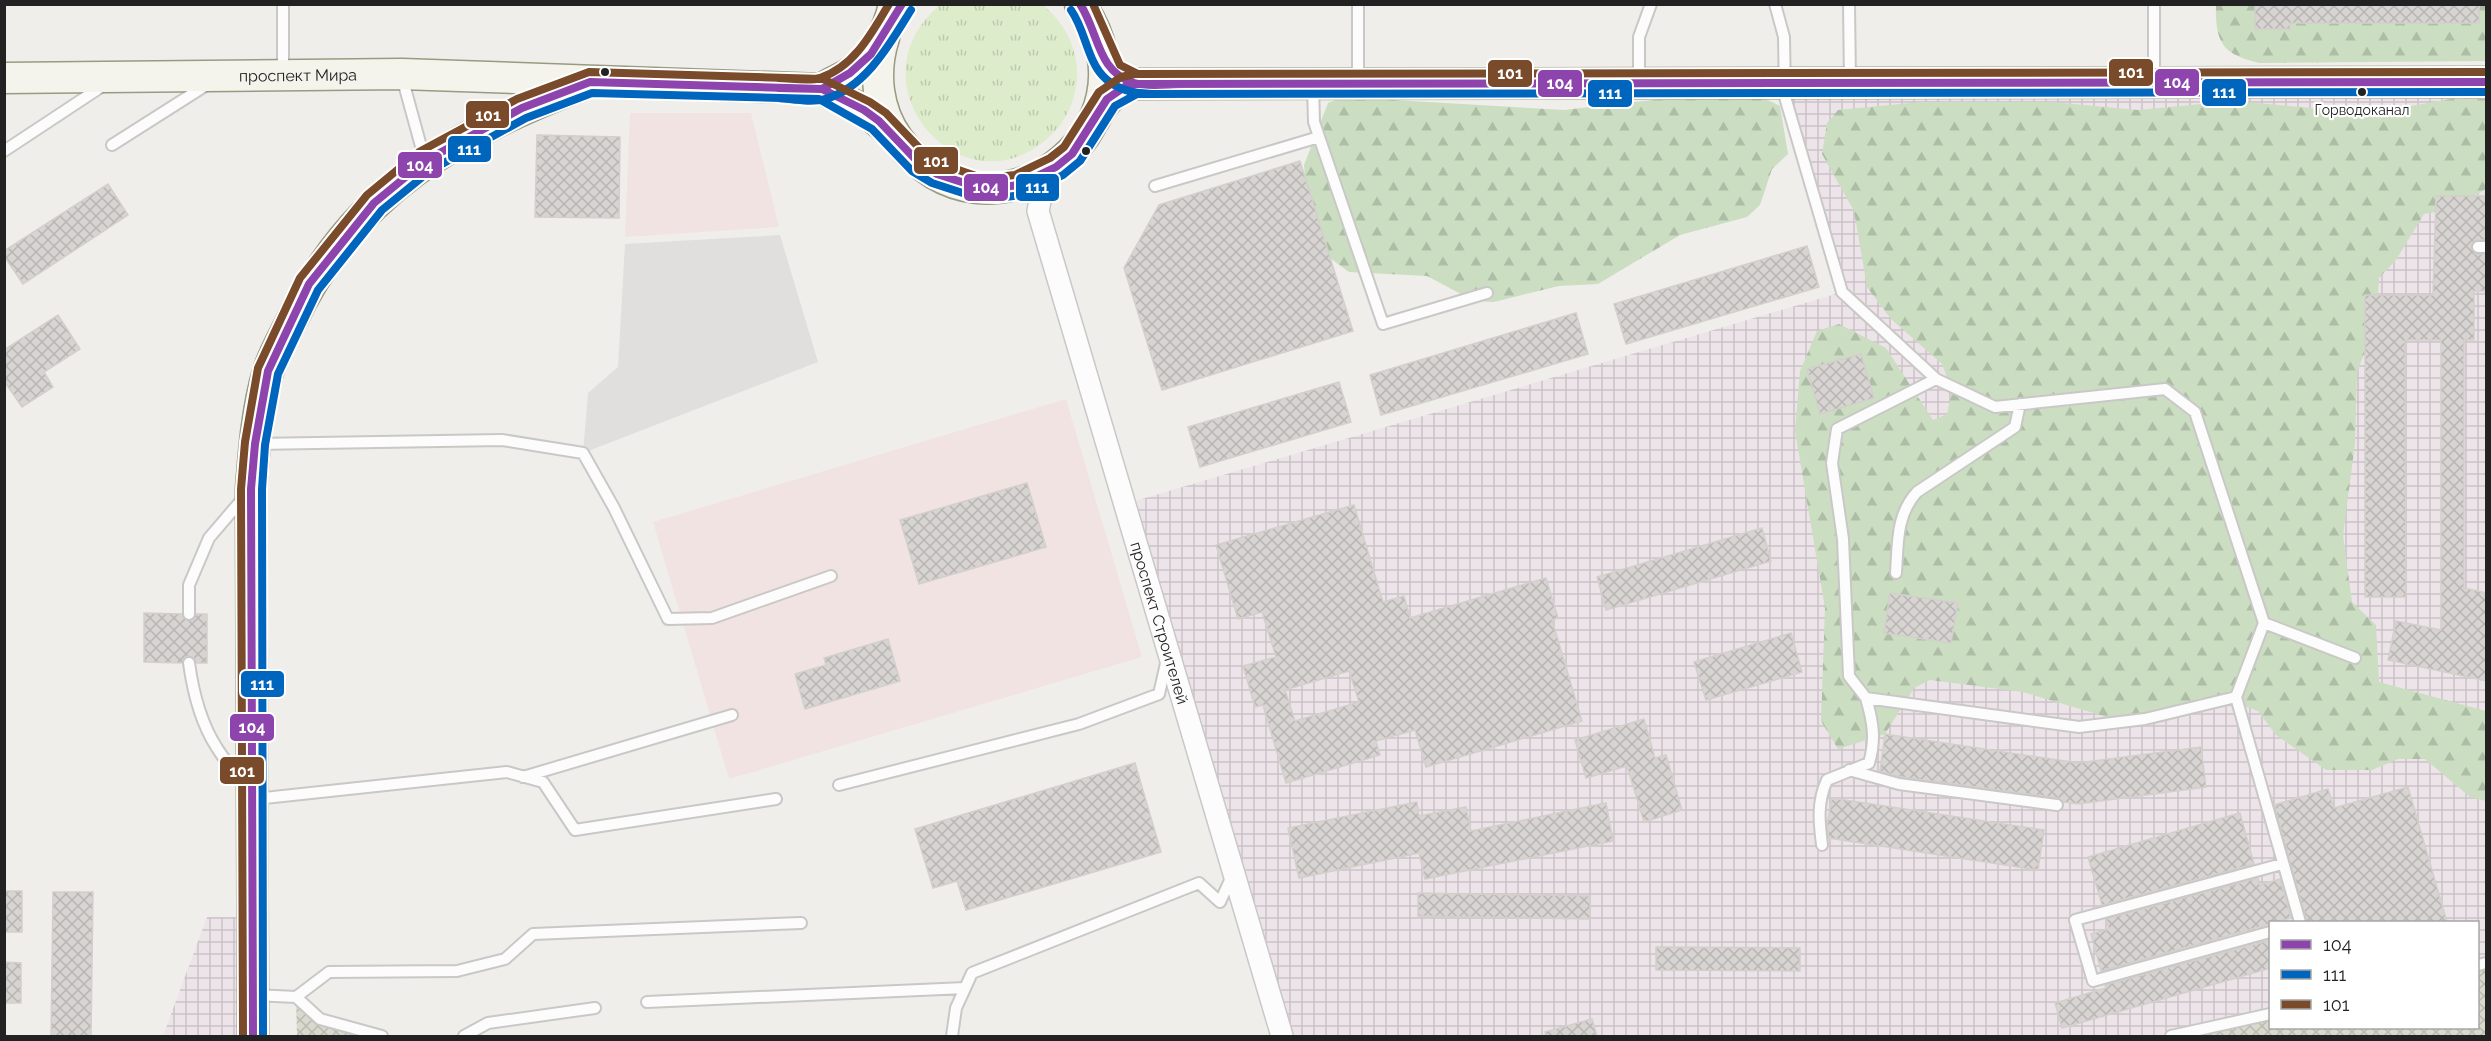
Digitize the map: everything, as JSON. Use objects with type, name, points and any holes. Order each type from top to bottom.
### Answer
[{"type":"street","points":[[1080,4],[1098,37],[1103,57],[1103,88],[1095,119]]},
{"type":"street","points":[[822,88],[861,64],[880,42],[894,13]]},
{"type":"street","points":[[894,13],[879,60],[879,91],[888,121],[904,148]]},
{"type":"street","points":[[1103,57],[1113,73],[1136,84]]},
{"type":"street","name":"проспект Мира","points":[[4,78],[402,74],[822,88]]},
{"type":"street","points":[[253,1036],[251,489],[255,444],[268,371],[309,284],[374,203],[425,161],[513,113],[590,82]]},
{"type":"street","points":[[822,88],[864,110],[892,134],[904,148],[937,174],[977,187],[997,188],[1038,178],[1056,167],[1072,154],[1107,99],[1126,86],[1136,84],[2487,82]]},
{"type":"street","points":[[997,188],[1018,196],[1038,211],[1043,186],[1056,167]]},
{"type":"street","name":"проспект Строителей","points":[[1038,211],[1282,1036]]},
{"type":"lane","points":[[283,4],[283,76]]},
{"type":"lane","points":[[1358,4],[1358,83]]},
{"type":"lane","points":[[1639,83],[1639,37],[1651,4]]},
{"type":"lane","points":[[1774,4],[1784,37],[1785,97],[1842,292],[1936,379],[1995,407],[2165,389],[2195,412],[2264,623],[2236,697],[2300,921]]},
{"type":"lane","points":[[1849,4],[1850,82]]},
{"type":"lane","points":[[2154,4],[2154,82]]},
{"type":"lane","points":[[402,74],[425,161]]},
{"type":"lane","points":[[112,144],[221,76]]},
{"type":"lane","points":[[4,151],[115,77]]},
{"type":"lane","points":[[1313,83],[1314,122],[1383,324],[1486,293]]},
{"type":"lane","points":[[1155,186],[1319,137]]},
{"type":"lane","points":[[1822,845],[1818,818],[1820,795],[1827,780],[1869,763],[1874,747],[1874,727],[1866,698],[1850,676],[1843,539],[1832,464],[1837,429],[1936,379]]},
{"type":"lane","points":[[1896,573],[1899,522],[1907,502],[1917,492],[2015,427],[2020,404]]},
{"type":"lane","points":[[255,444],[502,440],[583,453],[614,508],[668,619],[712,618],[831,576]]},
{"type":"lane","points":[[189,614],[189,585],[209,538],[251,489]]},
{"type":"lane","points":[[2264,623],[2355,658]]},
{"type":"lane","points":[[839,785],[1079,724],[1158,694],[1168,653]]},
{"type":"lane","points":[[189,663],[196,701],[204,724],[215,746],[252,800],[507,772],[543,782],[575,830],[776,799]]},
{"type":"lane","points":[[1866,698],[2079,727],[2145,719],[2236,697]]},
{"type":"lane","points":[[523,777],[732,715]]},
{"type":"lane","points":[[1850,770],[1899,784],[2057,805]]},
{"type":"lane","points":[[2269,933],[2093,981],[2075,920],[2282,864]]},
{"type":"lane","points":[[952,1036],[956,1008],[972,973],[1199,883],[1220,902],[1233,872]]},
{"type":"lane","points":[[252,995],[296,997],[329,972],[457,971],[505,959],[533,934],[801,923]]},
{"type":"lane","points":[[647,1002],[965,988]]},
{"type":"lane","points":[[296,997],[320,1019],[382,1036]]},
{"type":"lane","points":[[464,1036],[488,1023],[595,1008]]},
{"type":"lane","points":[[2171,1036],[2269,1014]]},
{"type":"shaded area","points":[[2486,82],[2486,963],[2479,965],[2479,921],[2269,921],[2269,1014],[2171,1036],[1282,1036],[1125,504],[1842,292],[1785,97]]},
{"type":"shaded area","points":[[630,113],[751,113],[779,227],[625,237]]},
{"type":"shaded area","points":[[780,235],[818,362],[583,453],[588,393],[618,367],[625,244]]},
{"type":"shaded area","points":[[1066,399],[1142,657],[729,779],[653,522]]},
{"type":"shaded area","points":[[207,917],[252,917],[253,1036],[163,1036]]},
{"type":"shaded area","points":[[2486,963],[2486,1036],[2171,1036],[2269,1014],[2269,1029],[2479,1029],[2479,965]]},
{"type":"shaded area","points":[[296,997],[320,1019],[382,1036],[297,1036]]},
{"type":"green space","points":[[1041,4],[1057,19],[1069,37],[1076,58],[1076,88],[1064,119],[1047,139],[1014,158],[981,161],[951,150],[926,129],[910,101],[906,69],[915,36],[940,5]]},
{"type":"green space","points":[[2216,4],[2486,5],[2486,61],[2259,63],[2237,56],[2224,45],[2217,29]]},
{"type":"green space","points":[[1723,92],[1756,94],[1780,106],[1788,154],[1772,169],[1760,205],[1747,217],[1680,235],[1598,284],[1559,286],[1494,302],[1474,301],[1427,276],[1349,272],[1323,253],[1309,230],[1304,165],[1328,103],[1343,97],[1564,110]]},
{"type":"green space","points":[[2450,99],[2486,99],[2486,189],[2451,209],[2424,214],[2396,260],[2379,278],[2376,323],[2357,372],[2355,444],[2343,535],[2352,602],[2376,625],[2379,682],[2486,711],[2486,801],[2470,797],[2425,759],[2398,759],[2372,770],[2326,770],[2276,735],[2258,711],[2219,697],[2200,698],[2164,722],[2134,725],[2023,692],[1930,680],[1914,688],[1885,734],[1838,749],[1821,721],[1825,608],[1795,431],[1800,371],[1817,331],[1839,324],[1886,348],[1933,420],[1947,414],[1952,391],[1942,364],[1891,319],[1867,287],[1854,211],[1822,154],[1827,123],[1838,110],[1921,102],[2051,102],[2138,110],[2232,101],[2371,113]]},
{"type":"building","points":[[2255,4],[2479,4],[2479,23],[2290,23],[2290,29],[2255,29]]},
{"type":"building","points":[[537,135],[620,137],[619,218],[535,217]]},
{"type":"building","points":[[1300,161],[1353,331],[1162,390],[1124,268],[1159,205]]},
{"type":"building","points":[[108,184],[128,215],[23,284],[4,256],[4,251]]},
{"type":"building","points":[[2436,196],[2487,196],[2487,240],[2475,240],[2471,246],[2475,254],[2487,254],[2487,291],[2474,291],[2474,340],[2464,340],[2464,588],[2487,593],[2487,681],[2388,660],[2396,621],[2441,630],[2441,340],[2405,340],[2406,597],[2365,597],[2365,295],[2433,295]]},
{"type":"building","points":[[1807,246],[1819,287],[1626,344],[1614,304]]},
{"type":"building","points":[[1576,313],[1588,354],[1381,415],[1370,375]]},
{"type":"building","points":[[58,315],[80,349],[44,372],[53,387],[22,407],[4,381],[4,350]]},
{"type":"building","points":[[1861,354],[1874,398],[1820,414],[1807,369]]},
{"type":"building","points":[[1339,382],[1351,422],[1200,467],[1188,427]]},
{"type":"building","points":[[1027,483],[1046,547],[919,584],[900,520]]},
{"type":"building","points":[[1354,505],[1383,602],[1404,596],[1410,618],[1546,578],[1558,618],[1552,620],[1582,721],[1426,767],[1415,730],[1376,741],[1380,755],[1286,783],[1263,705],[1255,707],[1243,666],[1276,657],[1262,612],[1238,619],[1216,545]],"holes":[[[1349,671],[1359,702],[1295,721],[1285,690]]]},
{"type":"building","points":[[1762,528],[1771,561],[1606,610],[1597,577]]},
{"type":"building","points":[[1890,593],[1958,603],[1951,643],[1884,633]]},
{"type":"building","points":[[144,613],[182,614],[188,621],[193,620],[196,614],[207,614],[207,663],[197,663],[194,658],[188,656],[182,663],[144,662]]},
{"type":"building","points":[[1791,633],[1802,672],[1706,700],[1694,662]]},
{"type":"building","points":[[888,639],[900,681],[805,709],[795,674],[826,665],[824,658]]},
{"type":"building","points":[[1644,719],[1655,758],[1666,755],[1682,810],[1644,822],[1627,766],[1586,778],[1575,740]]},
{"type":"building","points":[[1885,734],[2078,763],[2201,747],[2206,787],[2078,804],[2064,802],[2058,798],[1901,777],[1880,771]]},
{"type":"building","points":[[1135,763],[1161,852],[966,910],[957,881],[933,888],[915,829]]},
{"type":"building","points":[[2408,787],[2447,921],[2307,921],[2274,805],[2328,789],[2334,808]]},
{"type":"building","points":[[1832,798],[2044,830],[2038,870],[1829,838],[1827,825]]},
{"type":"building","points":[[1417,802],[1419,816],[1466,807],[1471,831],[1606,803],[1613,841],[1425,879],[1419,853],[1299,878],[1288,828]]},
{"type":"building","points":[[2240,813],[2254,864],[2102,905],[2088,857]]},
{"type":"building","points":[[2258,878],[2260,885],[2280,879],[2291,918],[2269,921],[2269,924],[2101,971],[2091,934],[2109,929],[2106,919]]},
{"type":"building","points":[[4,891],[22,891],[22,932],[4,932]]},
{"type":"building","points":[[53,892],[93,892],[91,1036],[51,1036]]},
{"type":"building","points":[[1418,893],[1590,896],[1590,919],[1418,916]]},
{"type":"building","points":[[2269,941],[2269,969],[2062,1028],[2055,1003],[2106,988],[2105,985]]},
{"type":"building","points":[[1656,947],[1800,948],[1800,971],[1656,970]]},
{"type":"building","points":[[4,962],[21,963],[21,1003],[4,1003]]},
{"type":"building","points":[[1592,1019],[1597,1036],[1546,1036],[1545,1032]]},
{"type":"transit line","name":"101","points":[[778,78],[816,79],[843,66],[861,48],[889,4]]},
{"type":"transit line","name":"104","points":[[778,88],[822,89],[850,73],[871,54],[902,4]]},
{"type":"transit line","name":"104","points":[[1080,4],[1106,61],[1122,78],[1145,85],[1182,84]]},
{"type":"transit line","name":"101","points":[[1093,4],[1120,65],[1138,74],[1182,74]]},
{"type":"transit line","name":"111","points":[[778,98],[820,100],[840,93],[853,85],[876,62],[911,10]]},
{"type":"transit line","name":"111","points":[[1071,10],[1093,61],[1109,82],[1119,88],[1143,93],[1182,94]]},
{"type":"transit line","name":"101","points":[[243,1036],[241,489],[245,442],[258,368],[300,278],[367,195],[419,152],[517,99],[589,72],[823,79],[870,102],[886,113],[926,155],[941,164],[979,177],[997,177],[1015,175],[1050,158],[1064,147],[1099,92],[1121,77],[1135,74],[2486,72]]},
{"type":"transit line","name":"104","points":[[253,1036],[251,489],[255,444],[268,371],[309,284],[374,203],[425,161],[522,108],[590,82],[822,89],[864,110],[879,121],[919,163],[937,174],[977,187],[997,188],[1018,185],[1056,167],[1072,154],[1107,99],[1126,86],[1136,84],[2486,82]]},
{"type":"transit line","name":"111","points":[[263,1036],[262,489],[265,445],[278,374],[318,290],[382,210],[431,170],[526,118],[592,93],[819,99],[872,129],[912,171],[932,183],[975,197],[997,198],[1022,195],[1063,175],[1080,161],[1115,106],[1137,94],[2486,92]]},
{"type":"place","name":"Горводоканал","points":[[2362,92]]}]
